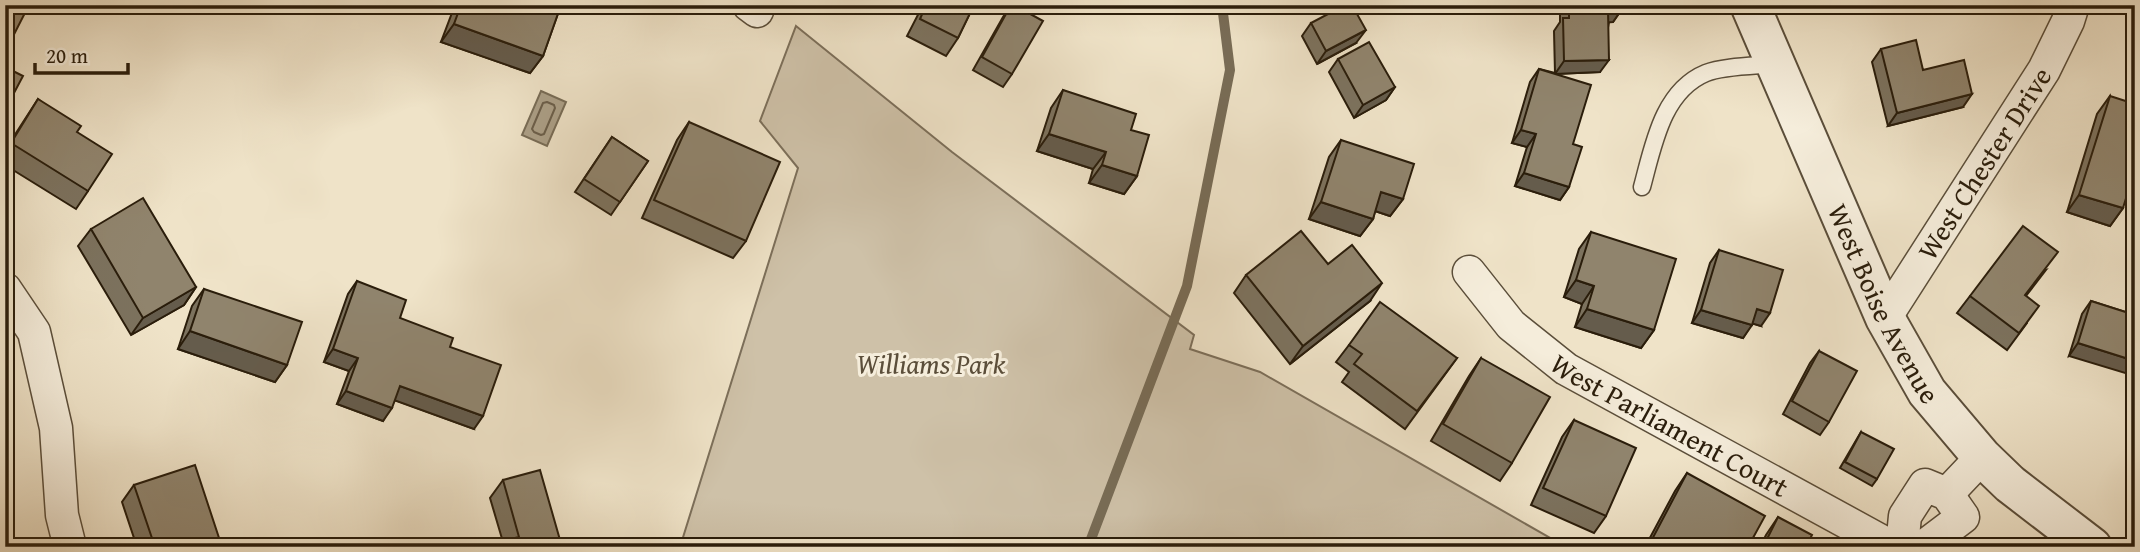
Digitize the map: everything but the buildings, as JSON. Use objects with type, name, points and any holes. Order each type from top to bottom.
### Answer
[{"type":"street","name":"West Boise Avenue","points":[[1751,5],[1885,318],[1927,392],[1982,457],[2010,484],[2092,547]]},
{"type":"street","name":"West Chester Drive","points":[[1885,318],[2044,70],[2073,5]]},
{"type":"street","name":"West Parliament Court","points":[[1469,272],[1511,326],[1566,369],[1892,547]]},
{"type":"street","points":[[5,289],[34,332],[56,428],[62,514],[70,547]]},
{"type":"street","points":[[1947,494],[1982,457]]},
{"type":"street","points":[[1902,547],[1905,516],[1925,485],[1947,494],[1963,517],[1926,545],[1919,547]]},
{"type":"lane","points":[[1643,187],[1665,113],[1685,87],[1706,73],[1776,64]]},
{"type":"green space","name":"Williams Park","points":[[796,26],[952,152],[1194,335],[1190,349],[1260,372],[1566,547],[680,547],[798,168],[760,121]]},
{"type":"water","points":[[541,91],[566,102],[547,146],[522,135]]},
{"type":"waterway","points":[[1088,547],[1187,286],[1230,70],[1222,5]]}]
